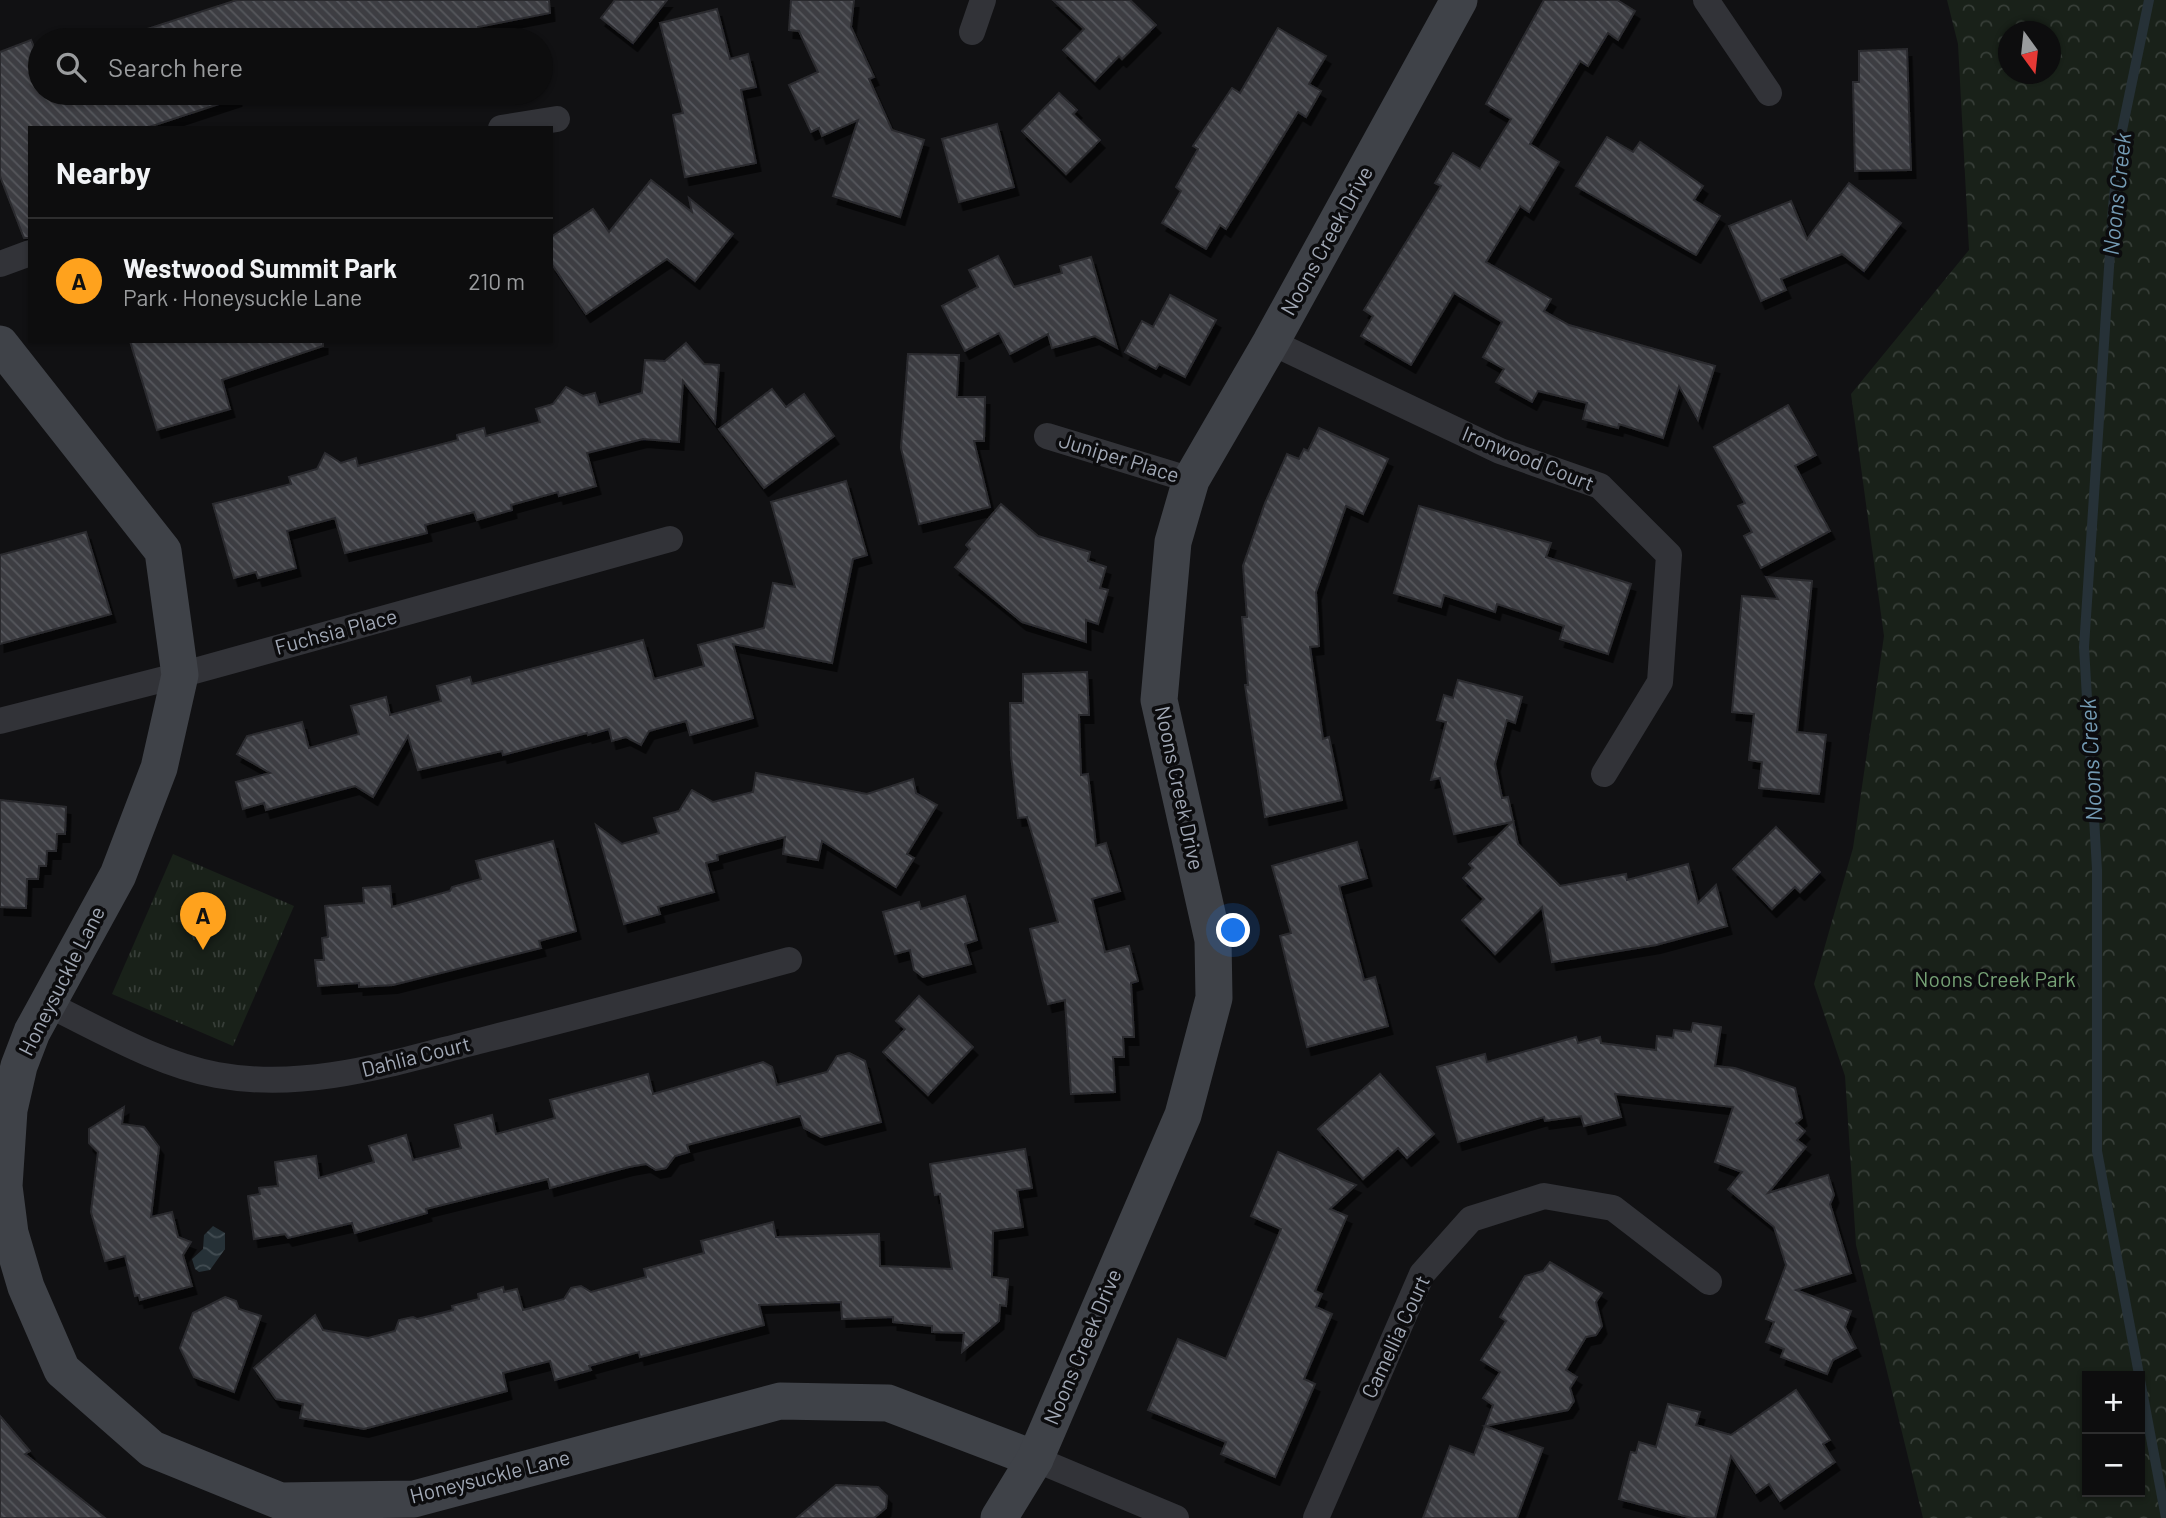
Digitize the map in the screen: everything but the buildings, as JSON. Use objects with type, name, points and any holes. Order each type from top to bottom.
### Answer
[{"type":"street","points":[[972,32],[983,0]]},
{"type":"street","name":"Noons Creek Drive","points":[[999,1518],[1035,1459],[1183,1115],[1214,998],[1213,940],[1159,700],[1173,542],[1191,480],[1271,342],[1459,0]]},
{"type":"street","points":[[1706,0],[1769,93]]},
{"type":"street","points":[[512,126],[557,118]]},
{"type":"street","points":[[0,264],[28,254]]},
{"type":"street","name":"Ironwood Court","points":[[1271,342],[1500,451],[1600,486],[1669,555],[1660,682],[1604,774]]},
{"type":"street","name":"Honeysuckle Lane","points":[[0,344],[163,551],[180,675],[159,768],[118,874],[27,1044],[13,1092],[4,1156],[3,1202],[17,1262],[62,1370],[152,1449],[281,1502],[414,1499],[780,1401],[888,1403],[1035,1459],[1176,1518]]},
{"type":"street","name":"Juniper Place","points":[[1048,436],[1191,480]]},
{"type":"street","name":"Fuchsia Place","points":[[0,721],[180,675],[670,539]]},
{"type":"street","name":"Dahlia Court","points":[[47,1004],[197,1070],[257,1080],[300,1080],[340,1075],[428,1055],[789,960]]},
{"type":"street","name":"Camellia Court","points":[[1316,1518],[1422,1275],[1471,1219],[1544,1196],[1613,1208],[1709,1282]]},
{"type":"green space","name":"Noons Creek Park","points":[[1947,0],[2166,0],[2166,1518],[1923,1518],[1856,1245],[1845,1076],[1814,984],[1853,848],[1884,636],[1851,394],[1969,250],[1958,44]]},
{"type":"green space","points":[[173,854],[294,906],[233,1046],[112,994]]},
{"type":"water","points":[[213,1226],[225,1233],[225,1249],[210,1270],[199,1272],[192,1259],[203,1249],[204,1235]]},
{"type":"waterway","name":"Noons Creek","points":[[2149,0],[2120,140],[2113,207],[2084,647],[2097,869],[2097,1151],[2166,1518]]},
{"type":"place","name":"Westwood Summit Park","points":[[203,950]]}]
